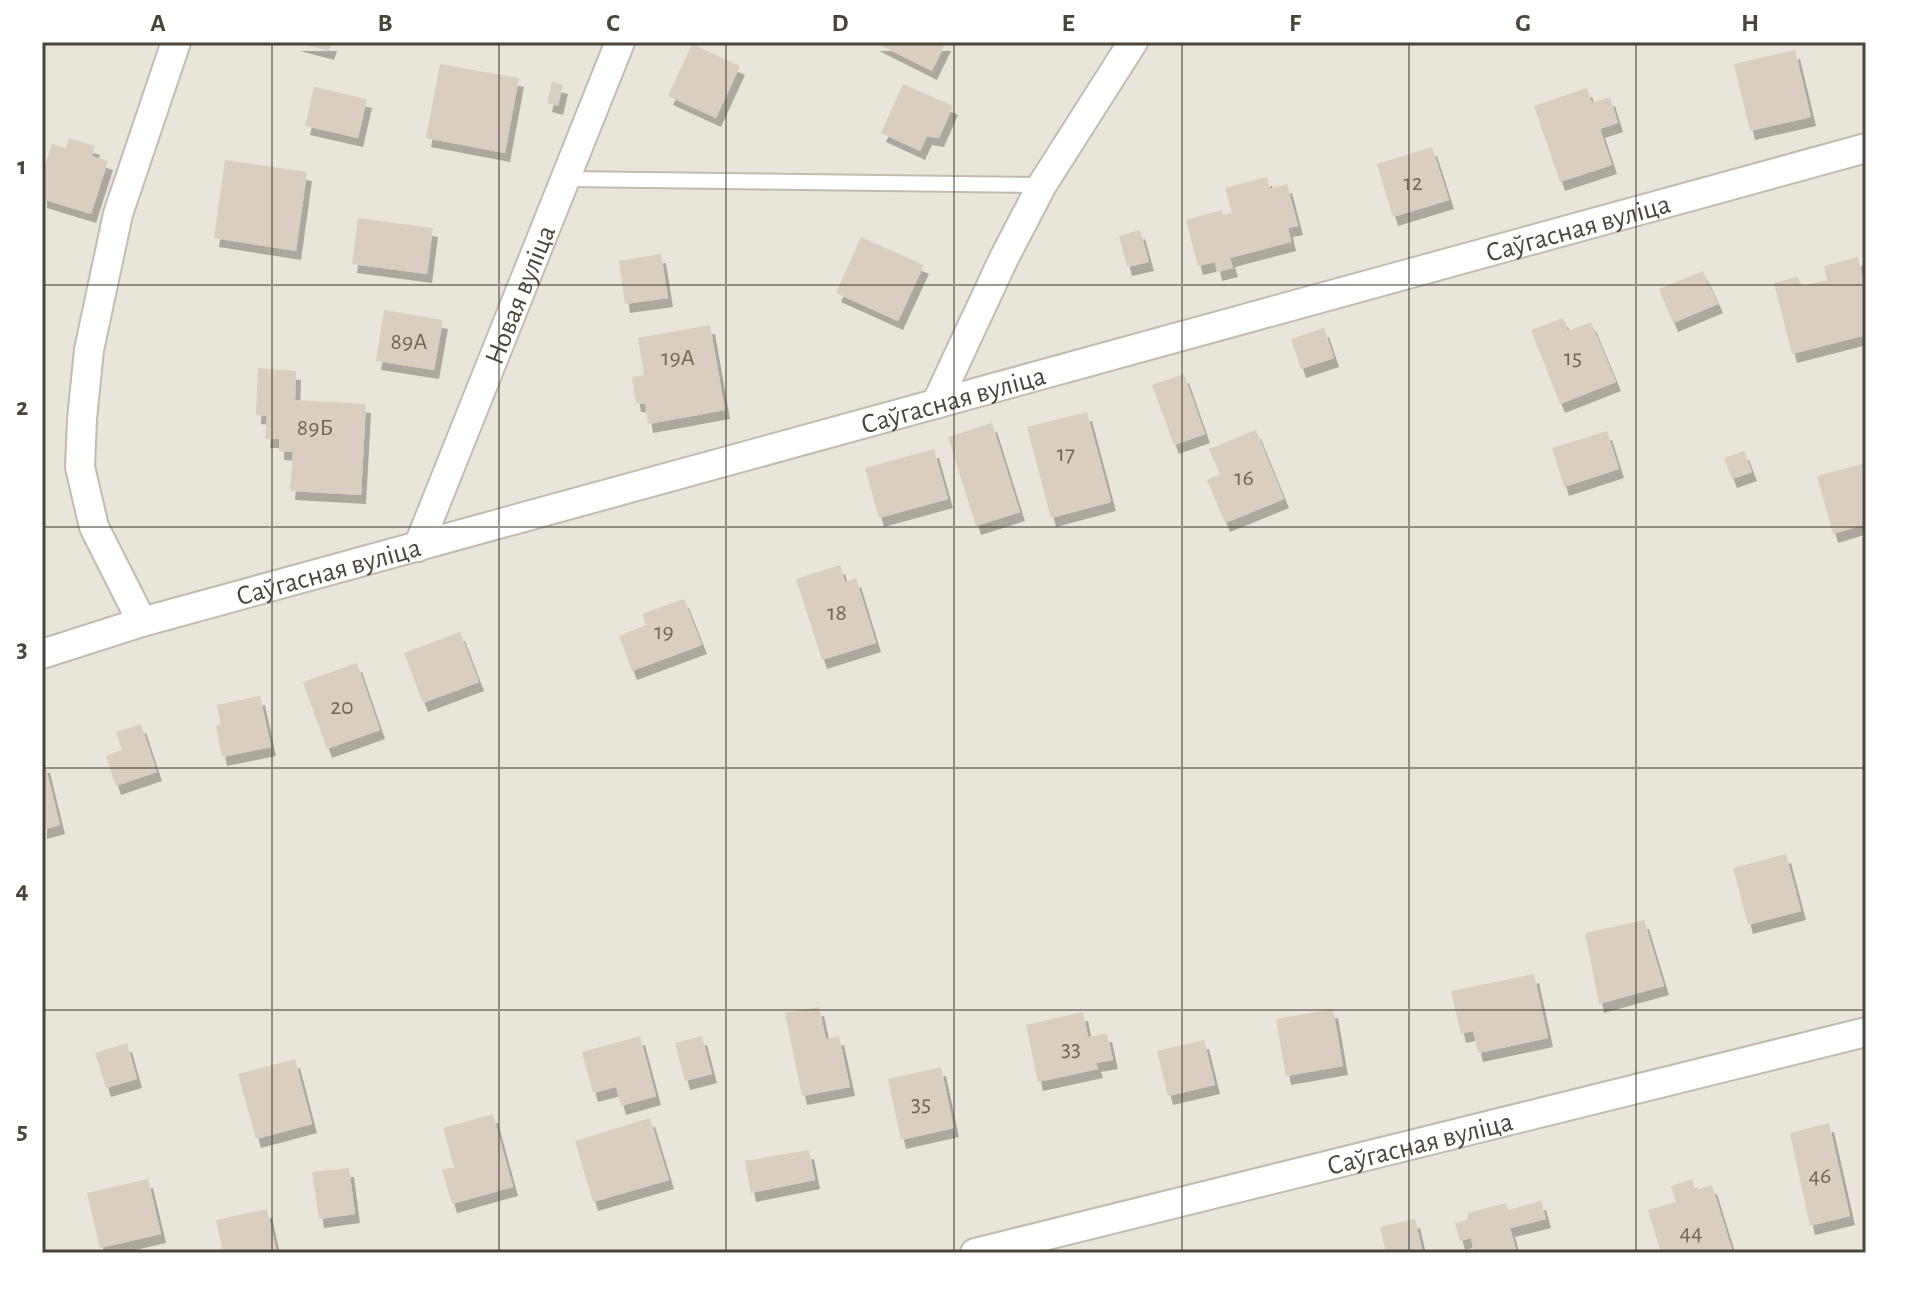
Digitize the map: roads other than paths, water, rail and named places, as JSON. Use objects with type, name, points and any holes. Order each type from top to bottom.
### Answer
[{"type":"street","points":[[142,622],[94,527],[80,467],[82,419],[89,350],[118,214],[176,42]]},
{"type":"street","name":"Новая вуліца","points":[[418,547],[620,42]]},
{"type":"street","points":[[936,404],[1004,258],[1042,185],[1133,42]]},
{"type":"street","name":"Саўгасная вуліца","points":[[42,654],[142,622],[1866,148]]},
{"type":"street","name":"Саўгасная вуліца","points":[[975,1253],[1866,1032]]},
{"type":"lane","points":[[565,179],[1042,185]]}]
